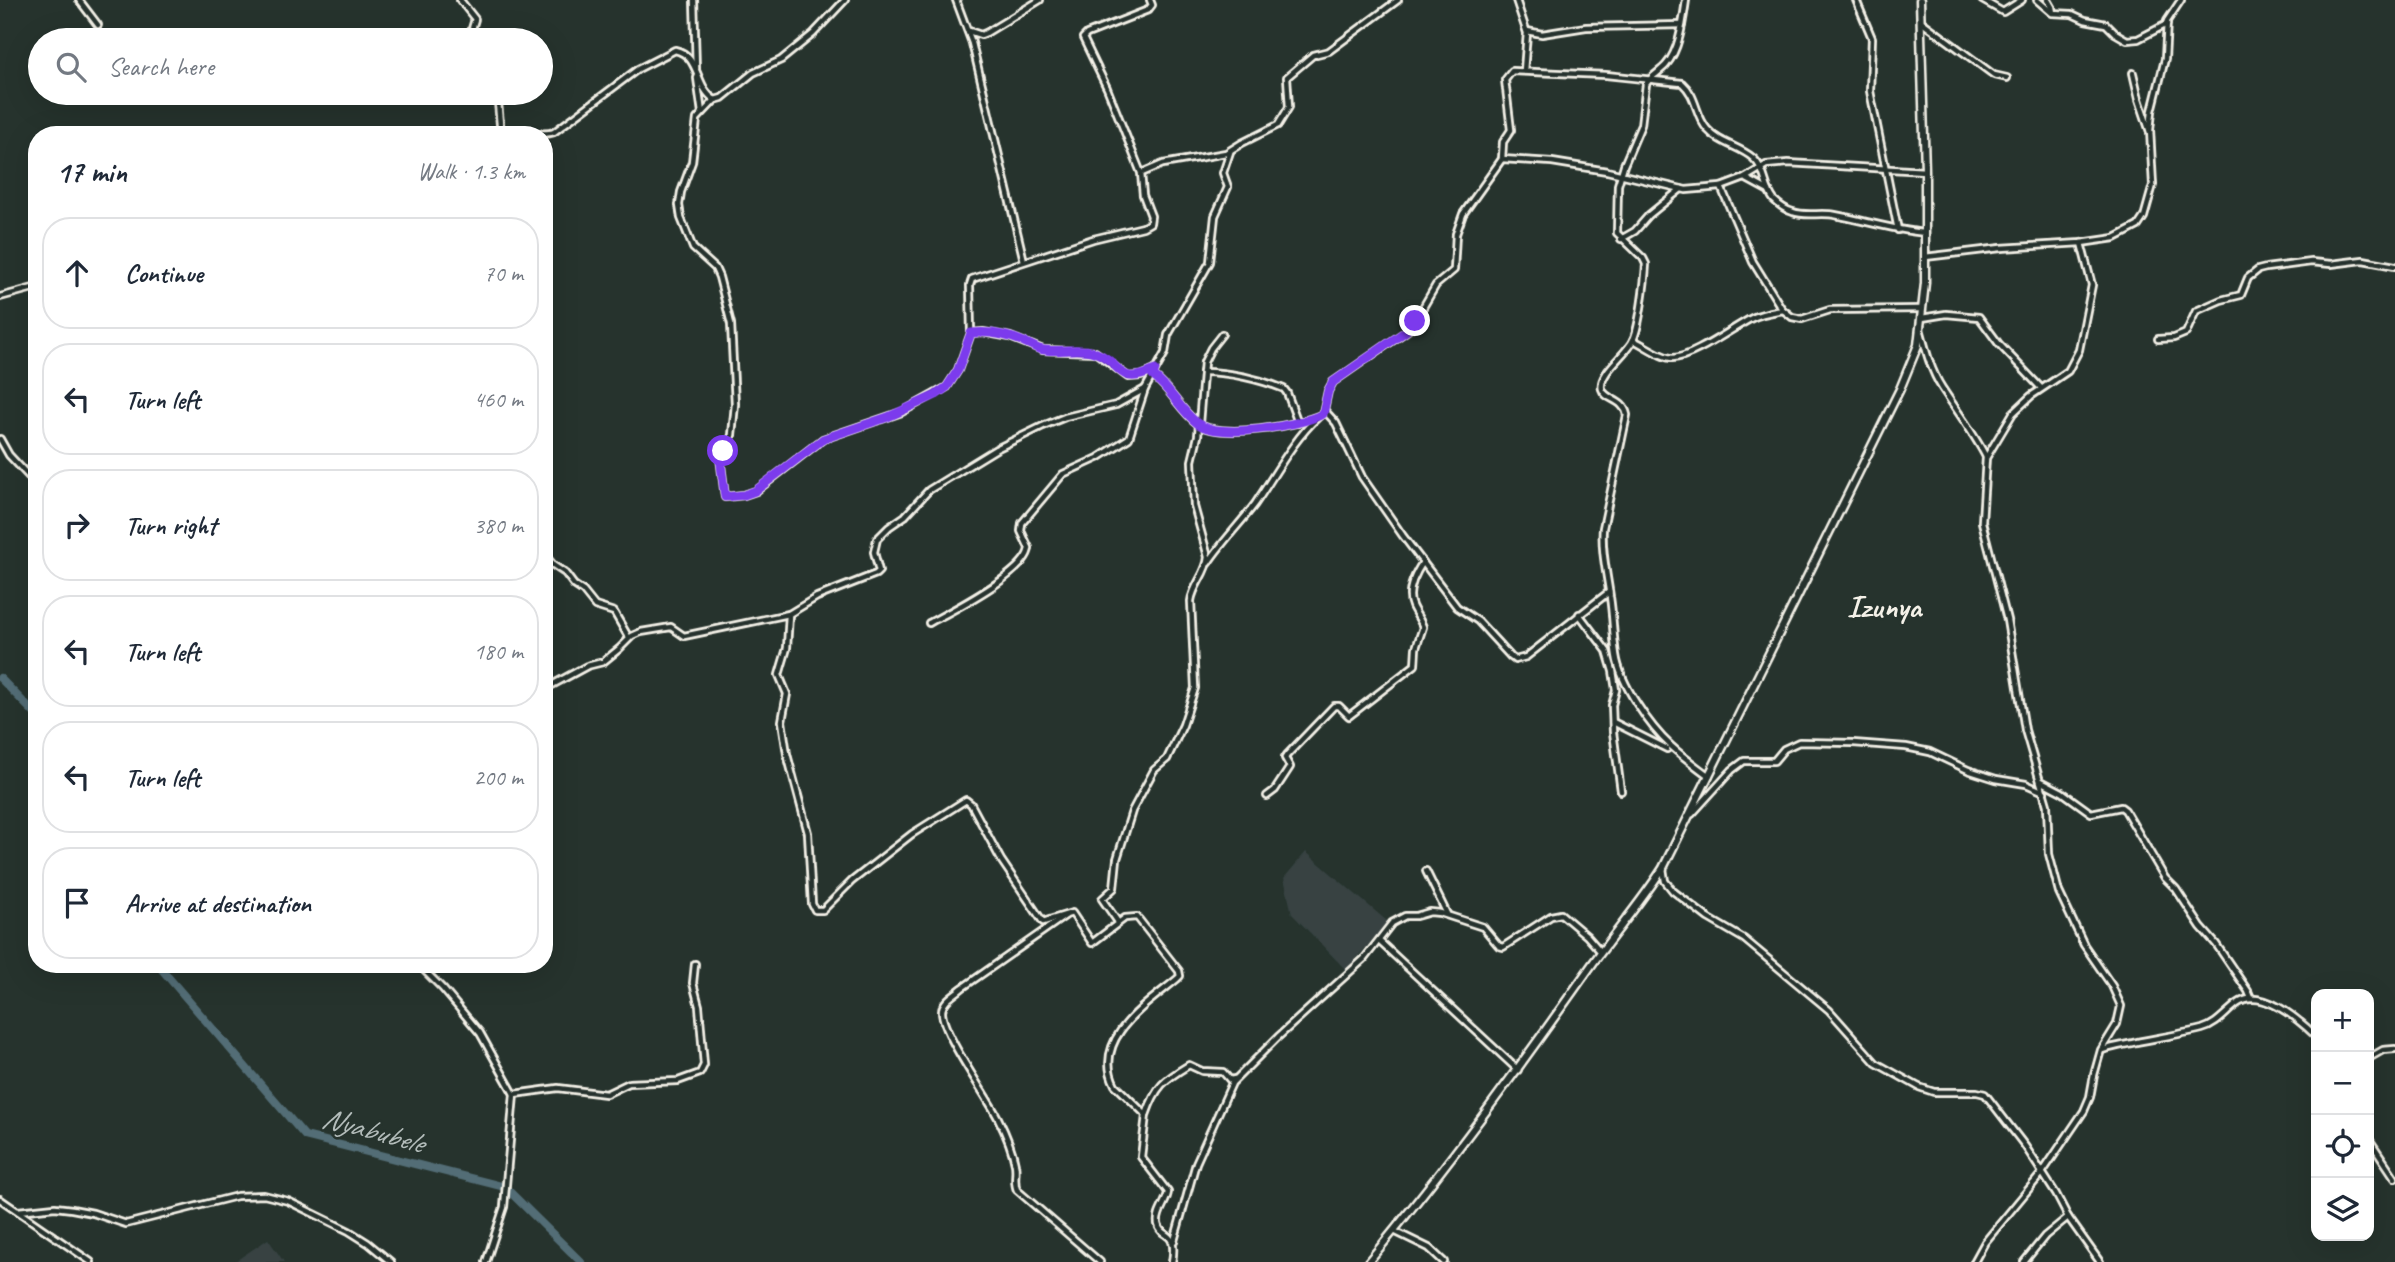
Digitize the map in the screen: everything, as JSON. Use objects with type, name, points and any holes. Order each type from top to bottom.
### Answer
[{"type":"street","points":[[460,0],[475,19],[472,28]]},
{"type":"street","points":[[694,0],[696,68],[702,113]]},
{"type":"street","points":[[845,0],[813,34],[781,60],[753,73],[722,98],[715,100],[697,119],[692,162],[679,205],[681,218],[693,248],[715,268],[722,283],[731,324],[735,404],[732,435],[720,457],[725,497],[755,491],[823,439],[888,417],[936,395],[947,387],[958,370],[971,333],[971,280],[1093,239],[1148,225],[1151,216],[1143,195],[1142,173],[1083,38],[1148,10],[1152,5],[1150,0]]},
{"type":"street","points":[[956,0],[968,31],[1024,261]]},
{"type":"street","points":[[968,31],[981,35],[986,33],[1040,0]]},
{"type":"street","points":[[1142,173],[1163,164],[1230,152],[1280,123],[1289,107],[1287,77],[1313,55],[1329,51],[1398,0]]},
{"type":"street","points":[[1516,0],[1527,32],[1524,71]]},
{"type":"street","points":[[1686,0],[1682,25],[1667,65],[1647,80],[1644,88],[1642,125],[1621,174],[1617,195],[1616,228],[1621,239],[1643,258],[1646,264],[1633,340],[1606,373],[1602,387],[1604,392],[1622,404],[1627,415],[1603,528],[1602,546],[1610,592],[1616,657],[1630,691],[1671,746],[1709,777]]},
{"type":"street","points":[[1856,0],[1872,38],[1870,91],[1898,230]]},
{"type":"street","points":[[1368,1262],[1519,1070],[1663,868],[1900,389],[1918,345],[1923,309],[1925,170],[1920,0]]},
{"type":"street","points":[[1982,0],[2003,12],[2022,0]]},
{"type":"street","points":[[2037,0],[2053,13],[2072,14],[2085,20],[2103,23],[2127,40],[2138,39],[2167,24]]},
{"type":"street","points":[[2048,0],[2053,6],[2053,13]]},
{"type":"street","points":[[1925,257],[2115,239],[2138,226],[2144,217],[2153,186],[2150,133],[2152,111],[2165,59],[2167,24],[2181,0]]},
{"type":"street","points":[[82,1],[98,25]]},
{"type":"street","points":[[1920,20],[1994,75],[2007,78]]},
{"type":"street","points":[[1527,32],[1542,34],[1586,27],[1682,25]]},
{"type":"street","points":[[553,132],[622,80],[668,52],[680,51],[696,68],[707,95],[715,100]]},
{"type":"street","points":[[1118,922],[1102,898],[1114,888],[1116,859],[1134,805],[1154,770],[1167,759],[1192,699],[1196,674],[1192,640],[1192,591],[1223,542],[1250,511],[1300,435],[1325,411],[1328,391],[1333,382],[1411,328],[1436,285],[1454,270],[1456,234],[1463,214],[1502,159],[1503,142],[1511,130],[1505,80],[1512,71],[1619,76],[1682,83],[1691,91],[1703,125],[1730,146],[1753,158],[1761,167],[1774,200],[1795,213],[1833,215],[1898,230],[1925,233]]},
{"type":"street","points":[[2133,73],[2150,133]]},
{"type":"street","points":[[498,105],[499,126]]},
{"type":"street","points":[[929,623],[1001,581],[1024,559],[1029,552],[1021,528],[1024,518],[1063,474],[1098,458],[1129,438],[1145,389],[1164,355],[1168,335],[1210,262],[1215,216],[1228,187],[1223,173],[1230,152]]},
{"type":"street","points":[[1502,159],[1552,162],[1621,174],[1682,189],[1721,187],[1745,178],[1761,167],[1788,163],[1925,170]]},
{"type":"street","points":[[1745,178],[1770,191]]},
{"type":"street","points":[[1721,187],[1753,262],[1768,289],[1783,310],[1792,317],[1802,319],[1830,310],[1923,309]]},
{"type":"street","points":[[1621,239],[1635,231],[1649,215],[1682,189]]},
{"type":"street","points":[[1974,1262],[1985,1242],[2042,1173],[2084,1111],[2101,1051],[2117,1024],[2121,1006],[2112,986],[2084,945],[2059,892],[2049,854],[2044,793],[2025,730],[2007,620],[1982,522],[1986,458],[2013,413],[2041,388],[2068,371],[2079,350],[2092,285],[2081,243]]},
{"type":"street","points":[[2158,339],[2174,338],[2186,333],[2196,311],[2241,295],[2248,278],[2259,271],[2301,263],[2331,264],[2363,260],[2395,266]]},
{"type":"street","points":[[0,297],[28,289]]},
{"type":"street","points":[[1633,340],[1665,356],[1676,358],[1721,339],[1752,318],[1768,311],[1783,310]]},
{"type":"street","points":[[1922,318],[1946,314],[1979,317],[1999,344],[2041,388]]},
{"type":"street","points":[[1920,329],[1930,363],[1941,387],[1972,431],[1986,458]]},
{"type":"street","points":[[971,333],[983,332],[1010,337],[1043,350],[1095,352],[1128,377],[1154,373]]},
{"type":"street","points":[[1208,564],[1207,548],[1194,506],[1192,461],[1197,444],[1203,372],[1208,352],[1223,334]]},
{"type":"street","points":[[1203,372],[1217,372],[1284,390],[1298,423]]},
{"type":"street","points":[[1154,373],[1199,425],[1218,430],[1269,429],[1320,416]]},
{"type":"street","points":[[553,684],[587,666],[603,662],[629,638],[641,632],[671,627],[684,636],[694,635],[789,614],[817,597],[878,573],[874,545],[880,534],[907,514],[926,493],[996,449],[1043,426],[1065,417],[1115,405],[1145,389]]},
{"type":"street","points":[[1325,411],[1336,423],[1362,477],[1457,607],[1478,621],[1515,660],[1526,657],[1610,592]]},
{"type":"street","points":[[0,439],[9,455],[28,475]]},
{"type":"street","points":[[1266,796],[1275,790],[1290,767],[1286,756],[1333,708],[1339,706],[1349,716],[1415,665],[1416,648],[1423,627],[1412,607],[1410,596],[1416,573],[1423,562]]},
{"type":"street","points":[[553,565],[565,573],[595,606],[614,612],[629,638]]},
{"type":"street","points":[[789,614],[787,648],[779,675],[787,694],[782,721],[787,754],[808,834],[813,908],[822,911],[852,881],[912,834],[967,800],[997,853],[1041,920],[1045,923],[1069,913],[1075,916],[1092,943],[1097,942],[1118,922],[1131,916],[1137,917],[1172,961],[1180,976],[1128,1021],[1114,1040],[1110,1058],[1115,1085],[1146,1115]]},
{"type":"street","points":[[1579,614],[1602,644],[1611,663],[1616,690],[1612,705],[1612,722],[1620,791]]},
{"type":"street","points":[[1612,722],[1667,749]]},
{"type":"street","points":[[1687,819],[1732,770],[1744,761],[1774,761],[1784,750],[1799,742],[1921,749],[1968,771],[2026,784],[2044,793]]},
{"type":"street","points":[[2041,780],[2091,813],[2121,807],[2125,810],[2165,878],[2216,944],[2251,999]]},
{"type":"street","points":[[1663,868],[1665,881],[1673,891],[1709,918],[1744,939],[1829,1010],[1876,1063],[1919,1087],[1934,1092],[1977,1091],[1984,1094],[2025,1146],[2068,1217],[2100,1262]]},
{"type":"street","points":[[1426,871],[1448,915]]},
{"type":"street","points":[[1174,1242],[1158,1225],[1157,1220],[1168,1192],[1141,1157],[1146,1115],[1156,1091],[1173,1073],[1189,1065],[1202,1071],[1223,1072],[1231,1081],[1236,1078],[1364,959],[1399,918],[1430,912],[1448,915],[1483,928],[1503,947],[1551,916],[1561,914],[1601,952]]},
{"type":"street","points":[[1069,913],[962,988],[946,1001],[942,1011],[952,1039],[998,1117],[1007,1138],[1016,1168],[1017,1190],[1100,1262]]},
{"type":"street","points":[[1380,941],[1519,1070]]},
{"type":"street","points":[[514,1094],[558,1088],[606,1094],[629,1083],[678,1082],[700,1073],[704,1065],[699,1006],[693,983],[695,964]]},
{"type":"street","points":[[427,973],[455,1002],[493,1052],[514,1094],[503,1206],[486,1262]]},
{"type":"street","points":[[2101,1051],[2208,1027],[2238,1004],[2251,999],[2278,1006],[2311,1032]]},
{"type":"street","points":[[2374,1055],[2382,1050],[2395,1049]]},
{"type":"street","points":[[1172,1262],[1174,1242],[1196,1163],[1225,1096],[1236,1078]]},
{"type":"street","points":[[2374,1146],[2395,1178]]},
{"type":"street","points":[[18,1211],[55,1207],[72,1209],[126,1224],[237,1196],[264,1195],[288,1201],[349,1231],[369,1242],[391,1262]]},
{"type":"street","points":[[0,1199],[91,1262]]},
{"type":"street","points":[[2024,1262],[2045,1236],[2068,1217]]},
{"type":"street","points":[[1394,1231],[1429,1248],[1444,1262]]},
{"type":"shaded area","points":[[1306,852],[1388,922],[1346,970],[1292,914],[1284,878]]},
{"type":"shaded area","points":[[268,1239],[284,1262],[234,1262]]},
{"type":"waterway","name":"Nyabubele","points":[[0,678],[28,707]]},
{"type":"waterway","name":"Nyabubele","points":[[165,973],[305,1136],[505,1187],[581,1262]]},
{"type":"district","name":"Izunya","points":[[1884,606]]},
{"type":"route","points":[[723,451],[720,457],[725,497],[751,493],[823,439],[888,417],[936,395],[947,387],[958,370],[971,333],[977,332],[1010,337],[1043,350],[1095,352],[1128,377],[1141,376],[1155,370],[1153,376],[1199,425],[1218,430],[1269,429],[1323,414],[1333,382],[1411,328],[1415,321]]}]
